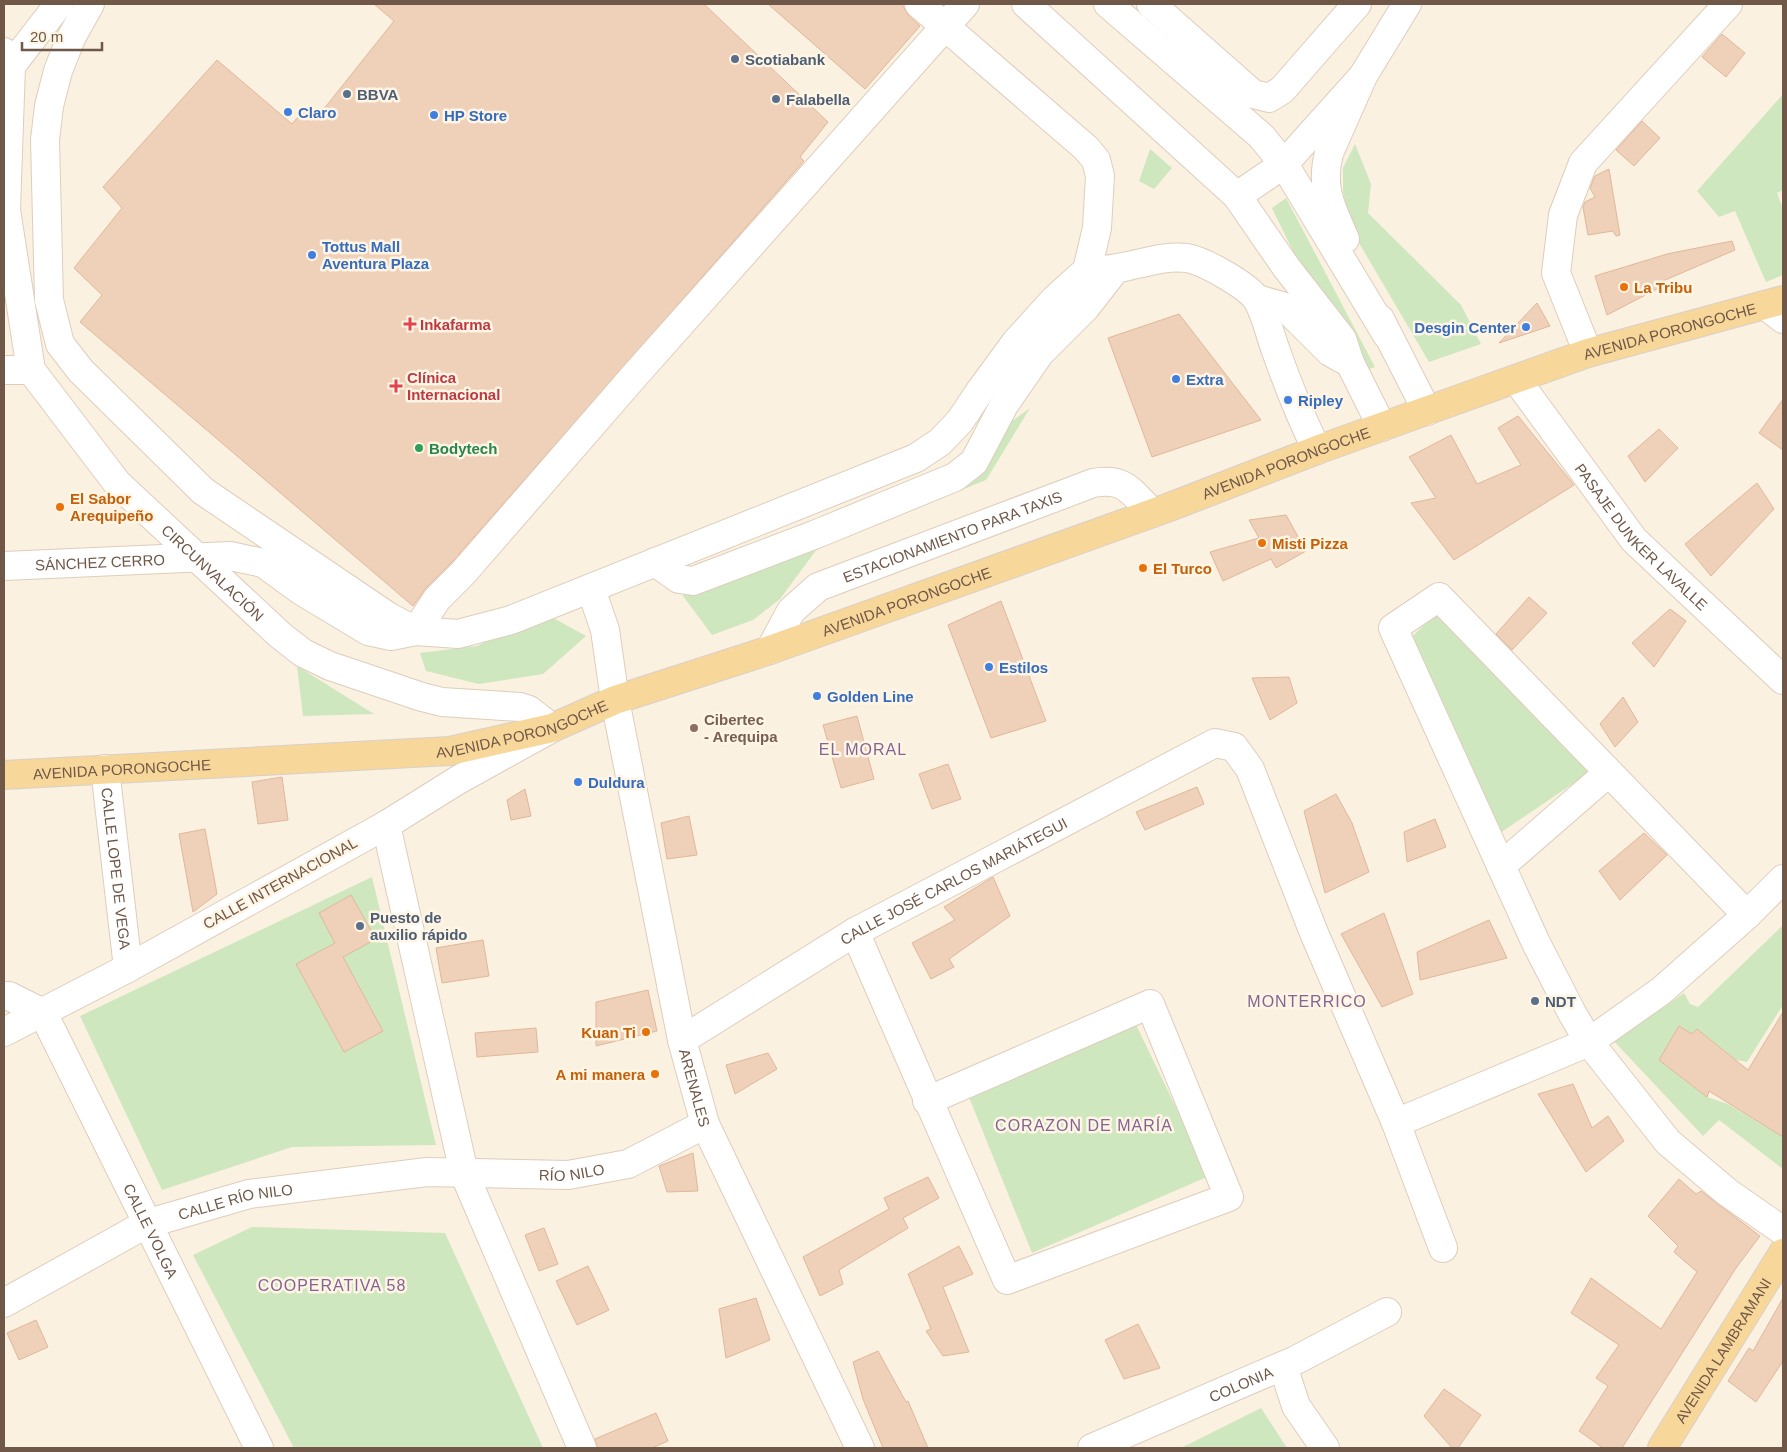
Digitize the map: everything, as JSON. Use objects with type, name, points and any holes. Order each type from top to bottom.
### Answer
[{"type":"main road","name":"AVENIDA PORONGOCHE","points":[[4,775],[450,751],[552,728],[614,700],[770,650],[1153,513],[1317,450],[1588,353],[1777,308]]},
{"type":"main road","name":"AVENIDA LAMBRAMANI","points":[[1662,1448],[1783,1253]]},
{"type":"street","points":[[7,59],[59,4]]},
{"type":"street","points":[[90,4],[71,38],[58,71],[49,106],[46,140],[49,300],[60,344],[81,371],[203,491],[389,617],[416,631],[458,634],[511,620],[916,458],[940,442],[960,421],[1016,342],[1055,299],[1088,270],[1097,228],[1100,176],[1096,160],[1086,148],[919,4]]},
{"type":"street","points":[[416,631],[437,599],[463,573],[636,374],[966,4]]},
{"type":"street","points":[[1026,4],[1237,196],[1286,267],[1342,339],[1350,362],[1382,427]]},
{"type":"street","points":[[1108,4],[1261,136],[1284,164],[1387,335],[1427,412]]},
{"type":"street","points":[[1151,4],[1253,94],[1269,98],[1282,90],[1357,4]]},
{"type":"street","points":[[1387,335],[1326,194],[1325,183],[1329,153],[1363,76],[1407,4]]},
{"type":"street","points":[[1588,353],[1556,273],[1563,215],[1583,163],[1728,4]]},
{"type":"street","name":"CIRCUNVALACIÓN","points":[[7,59],[6,210],[31,370],[117,483],[280,635],[303,652],[330,666],[442,702],[520,707],[529,710],[552,728]]},
{"type":"street","points":[[1237,196],[1284,164],[1363,76]]},
{"type":"street","points":[[1088,270],[1114,271],[1166,258],[1186,258],[1205,264],[1224,273],[1257,299],[1285,306],[1330,352],[1350,362]]},
{"type":"street","points":[[655,562],[679,579],[693,580],[814,535],[955,477],[974,462],[1004,405],[1040,353],[1086,307],[1114,271]]},
{"type":"street","points":[[1257,299],[1298,412],[1317,450]]},
{"type":"street","points":[[4,370],[31,370]]},
{"type":"street","name":"PASAJE DUNKER LAVALLE","points":[[1516,379],[1634,540],[1783,680]]},
{"type":"street","name":"ESTACIONAMIENTO PARA TAXIS","points":[[770,650],[791,611],[818,587],[1092,483],[1107,480],[1120,482],[1153,513]]},
{"type":"street","name":"SÁNCHEZ CERRO","points":[[4,566],[230,556],[263,563],[300,590],[368,631],[391,636],[416,631]]},
{"type":"street","name":"ARENALES","points":[[591,589],[605,630],[614,700],[682,1040],[704,1124],[860,1448]]},
{"type":"street","points":[[1747,915],[1439,597],[1393,628],[1536,943],[1572,1013],[1590,1042],[1668,1142],[1726,1192],[1783,1231]]},
{"type":"street","name":"CALLE INTERNACIONAL","points":[[4,1032],[128,968],[386,824],[458,780],[552,728]]},
{"type":"street","name":"CALLE JOSÉ CARLOS MARIÁTEGUI","points":[[682,1040],[855,932],[1215,743],[1234,747],[1250,769],[1314,933],[1396,1123]]},
{"type":"street","name":"CALLE LOPE DE VEGA","points":[[105,769],[128,968]]},
{"type":"street","points":[[1501,866],[1608,773]]},
{"type":"street","points":[[386,824],[464,1173],[582,1448]]},
{"type":"street","points":[[1443,1248],[1396,1123],[1590,1042],[1661,991],[1747,915],[1783,879]]},
{"type":"street","points":[[855,932],[927,1101],[1007,1280],[1229,1197],[1150,1004],[927,1101]]},
{"type":"street","points":[[4,996],[8,996],[43,1013]]},
{"type":"street","name":"CALLE VOLGA","points":[[43,1013],[146,1224],[259,1448]]},
{"type":"street","name":"RÍO NILO","points":[[427,1172],[568,1175],[628,1164],[704,1124]]},
{"type":"street","name":"CALLE RÍO NILO","points":[[4,1303],[146,1224],[249,1194],[427,1172]]},
{"type":"street","name":"COLONIA","points":[[1092,1448],[1283,1366],[1387,1312]]},
{"type":"street","points":[[1283,1366],[1296,1406],[1325,1448]]},
{"type":"green space","points":[[1783,94],[1783,190],[1777,193],[1783,209],[1783,275],[1766,282],[1735,211],[1719,217],[1697,191]]},
{"type":"green space","points":[[1355,144],[1371,184],[1368,213],[1461,305],[1481,344],[1429,362],[1352,231],[1343,192],[1343,168]]},
{"type":"green space","points":[[1150,149],[1172,168],[1154,189],[1139,181]]},
{"type":"green space","points":[[1286,198],[1375,367],[1353,375],[1272,208]]},
{"type":"green space","points":[[1030,408],[986,480],[817,549],[780,599],[753,620],[712,635],[683,596],[707,565],[921,488]]},
{"type":"green space","points":[[1443,608],[1596,768],[1500,833],[1406,642]]},
{"type":"green space","points":[[546,614],[586,636],[543,674],[479,684],[426,671],[420,653],[477,646]]},
{"type":"green space","points":[[297,666],[374,714],[303,716]]},
{"type":"green space","points":[[372,877],[436,1145],[292,1147],[162,1190],[80,1016]]},
{"type":"green space","points":[[1783,925],[1783,1005],[1747,1062],[1736,1060],[1697,1029],[1692,1034],[1679,1026],[1659,1060],[1707,1097],[1728,1104],[1783,1137],[1783,1169],[1719,1120],[1703,1136],[1611,1038],[1613,1035],[1645,1020],[1684,993],[1690,1004],[1698,1007]]},
{"type":"green space","points":[[1126,1004],[1209,1176],[1032,1253],[960,1075]]},
{"type":"green space","points":[[252,1227],[445,1233],[543,1448],[294,1448],[193,1255]]},
{"type":"green space","points":[[1261,1408],[1287,1448],[1181,1448]]},
{"type":"building","points":[[374,4],[704,4],[828,122],[800,157],[804,161],[452,562],[426,588],[413,606],[80,322],[102,295],[74,268],[122,208],[103,187],[217,60],[292,124],[303,111],[315,120],[394,21]]},
{"type":"building","points":[[768,4],[902,4],[908,15],[920,26],[865,89]]},
{"type":"building","points":[[1722,34],[1745,53],[1726,77],[1702,57]]},
{"type":"building","points":[[1642,121],[1660,138],[1634,166],[1616,150]]},
{"type":"building","points":[[1609,169],[1620,235],[1616,236],[1613,231],[1588,235],[1583,207],[1585,202],[1595,197],[1590,188],[1595,176]]},
{"type":"building","points":[[1732,241],[1735,250],[1656,284],[1657,289],[1607,315],[1595,276],[1667,254]]},
{"type":"building","points":[[1537,303],[1550,326],[1499,343]]},
{"type":"building","name":"Extra","points":[[1179,314],[1261,420],[1152,457],[1108,338]]},
{"type":"building","points":[[1783,399],[1783,450],[1759,433]]},
{"type":"building","points":[[1518,416],[1574,485],[1454,560],[1411,503],[1436,498],[1409,457],[1451,435],[1477,484],[1521,465],[1498,428]]},
{"type":"building","points":[[1659,429],[1678,448],[1645,482],[1628,456]]},
{"type":"building","points":[[1757,483],[1774,509],[1711,576],[1685,544]]},
{"type":"building","points":[[1286,515],[1306,551],[1276,568],[1271,559],[1223,581],[1210,552],[1259,538],[1249,520]]},
{"type":"building","points":[[1529,597],[1547,613],[1512,650],[1496,634]]},
{"type":"building","points":[[1001,601],[1046,721],[991,738],[948,625]]},
{"type":"building","points":[[1670,609],[1686,621],[1654,667],[1632,643]]},
{"type":"building","points":[[1289,677],[1297,703],[1270,720],[1252,678]]},
{"type":"building","points":[[1623,697],[1638,722],[1615,747],[1600,724]]},
{"type":"building","points":[[857,716],[874,779],[841,788],[823,725]]},
{"type":"building","points":[[948,764],[961,799],[932,809],[919,774]]},
{"type":"building","points":[[282,777],[288,820],[258,824],[252,782]]},
{"type":"building","points":[[1197,787],[1204,804],[1145,830],[1136,812]]},
{"type":"building","points":[[525,789],[531,816],[511,820],[507,800]]},
{"type":"building","points":[[1336,794],[1352,823],[1369,872],[1325,893],[1304,811]]},
{"type":"building","points":[[689,816],[697,855],[667,859],[661,823]]},
{"type":"building","points":[[1435,819],[1446,847],[1407,862],[1404,832]]},
{"type":"building","points":[[205,829],[217,894],[193,912],[179,834]]},
{"type":"building","points":[[1644,833],[1667,855],[1620,900],[1599,871]]},
{"type":"building","points":[[993,877],[1010,916],[949,959],[954,967],[931,979],[912,943],[955,920],[944,907]]},
{"type":"building","points":[[351,895],[376,939],[343,957],[383,1031],[344,1052],[296,964],[335,943],[319,913]]},
{"type":"building","points":[[1384,913],[1413,994],[1382,1007],[1341,934]]},
{"type":"building","points":[[1489,920],[1507,958],[1420,980],[1417,952]]},
{"type":"building","points":[[483,940],[489,976],[442,983],[436,948]]},
{"type":"building","points":[[648,990],[657,1031],[596,1046],[596,1002]]},
{"type":"building","points":[[1783,1012],[1783,1137],[1709,1091],[1707,1097],[1659,1060],[1679,1026],[1692,1034],[1697,1029],[1748,1070]]},
{"type":"building","points":[[536,1028],[538,1052],[477,1057],[475,1033]]},
{"type":"building","points":[[768,1053],[777,1069],[735,1094],[726,1065]]},
{"type":"building","points":[[1573,1084],[1592,1128],[1608,1116],[1624,1141],[1586,1172],[1538,1094]]},
{"type":"building","points":[[693,1153],[698,1191],[667,1192],[659,1166]]},
{"type":"building","points":[[928,1177],[939,1198],[903,1218],[908,1228],[839,1270],[843,1284],[820,1296],[803,1257],[889,1209],[884,1198]]},
{"type":"building","points":[[1679,1179],[1696,1194],[1701,1191],[1760,1236],[1736,1268],[1622,1448],[1603,1448],[1579,1431],[1608,1386],[1596,1378],[1619,1345],[1571,1313],[1591,1278],[1661,1329],[1697,1272],[1674,1252],[1678,1246],[1648,1216]]},
{"type":"building","points":[[544,1228],[558,1264],[539,1271],[525,1235]]},
{"type":"building","points":[[959,1246],[973,1274],[943,1287],[969,1352],[943,1356],[926,1331],[931,1329],[908,1274]]},
{"type":"building","points":[[588,1266],[609,1310],[577,1325],[556,1281]]},
{"type":"building","points":[[756,1298],[770,1340],[726,1358],[719,1309]]},
{"type":"building","points":[[1783,1298],[1783,1361],[1756,1402],[1728,1381],[1749,1348],[1753,1351]]},
{"type":"building","points":[[36,1320],[48,1347],[19,1360],[7,1333]]},
{"type":"building","points":[[1138,1324],[1160,1368],[1124,1379],[1105,1340]]},
{"type":"building","points":[[878,1351],[906,1402],[908,1401],[928,1448],[883,1448],[863,1399],[853,1362]]},
{"type":"building","points":[[1444,1389],[1481,1415],[1458,1448],[1452,1448],[1424,1416]]},
{"type":"building","points":[[656,1413],[668,1441],[652,1448],[597,1448],[595,1439]]},
{"type":"place","name":"Scotiabank","points":[[735,59]]},
{"type":"place","name":"BBVA","points":[[347,94]]},
{"type":"place","name":"Falabella","points":[[776,99]]},
{"type":"place","name":"Claro","points":[[288,112]]},
{"type":"place","name":"HP Store","points":[[434,115]]},
{"type":"place","name":"Tottus Mall Aventura Plaza","points":[[312,255]]},
{"type":"place","name":"La Tribu","points":[[1624,287]]},
{"type":"place","name":"Inkafarma","points":[[410,324]]},
{"type":"place","name":"Desgin Center","points":[[1526,327]]},
{"type":"place","name":"Extra","points":[[1176,379]]},
{"type":"place","name":"Clínica Internacional","points":[[396,386]]},
{"type":"place","name":"Ripley","points":[[1288,400]]},
{"type":"place","name":"Bodytech","points":[[419,448]]},
{"type":"place","name":"El Sabor Arequipeño","points":[[60,507]]},
{"type":"place","name":"Misti Pizza","points":[[1262,543]]},
{"type":"place","name":"El Turco","points":[[1143,568]]},
{"type":"place","name":"Estilos","points":[[989,667]]},
{"type":"place","name":"Golden Line","points":[[817,696]]},
{"type":"place","name":"Cibertec - Arequipa","points":[[694,728]]},
{"type":"place","name":"Duldura","points":[[578,782]]},
{"type":"place","name":"Puesto de auxilio rápido","points":[[360,926]]},
{"type":"place","name":"NDT","points":[[1535,1001]]},
{"type":"place","name":"Kuan Ti","points":[[646,1032]]},
{"type":"place","name":"A mi manera","points":[[655,1074]]},
{"type":"district","name":"EL MORAL","points":[[863,749]]},
{"type":"district","name":"MONTERRICO","points":[[1307,1001]]},
{"type":"district","name":"CORAZON DE MARÍA","points":[[1084,1125]]},
{"type":"district","name":"COOPERATIVA 58","points":[[332,1285]]}]
